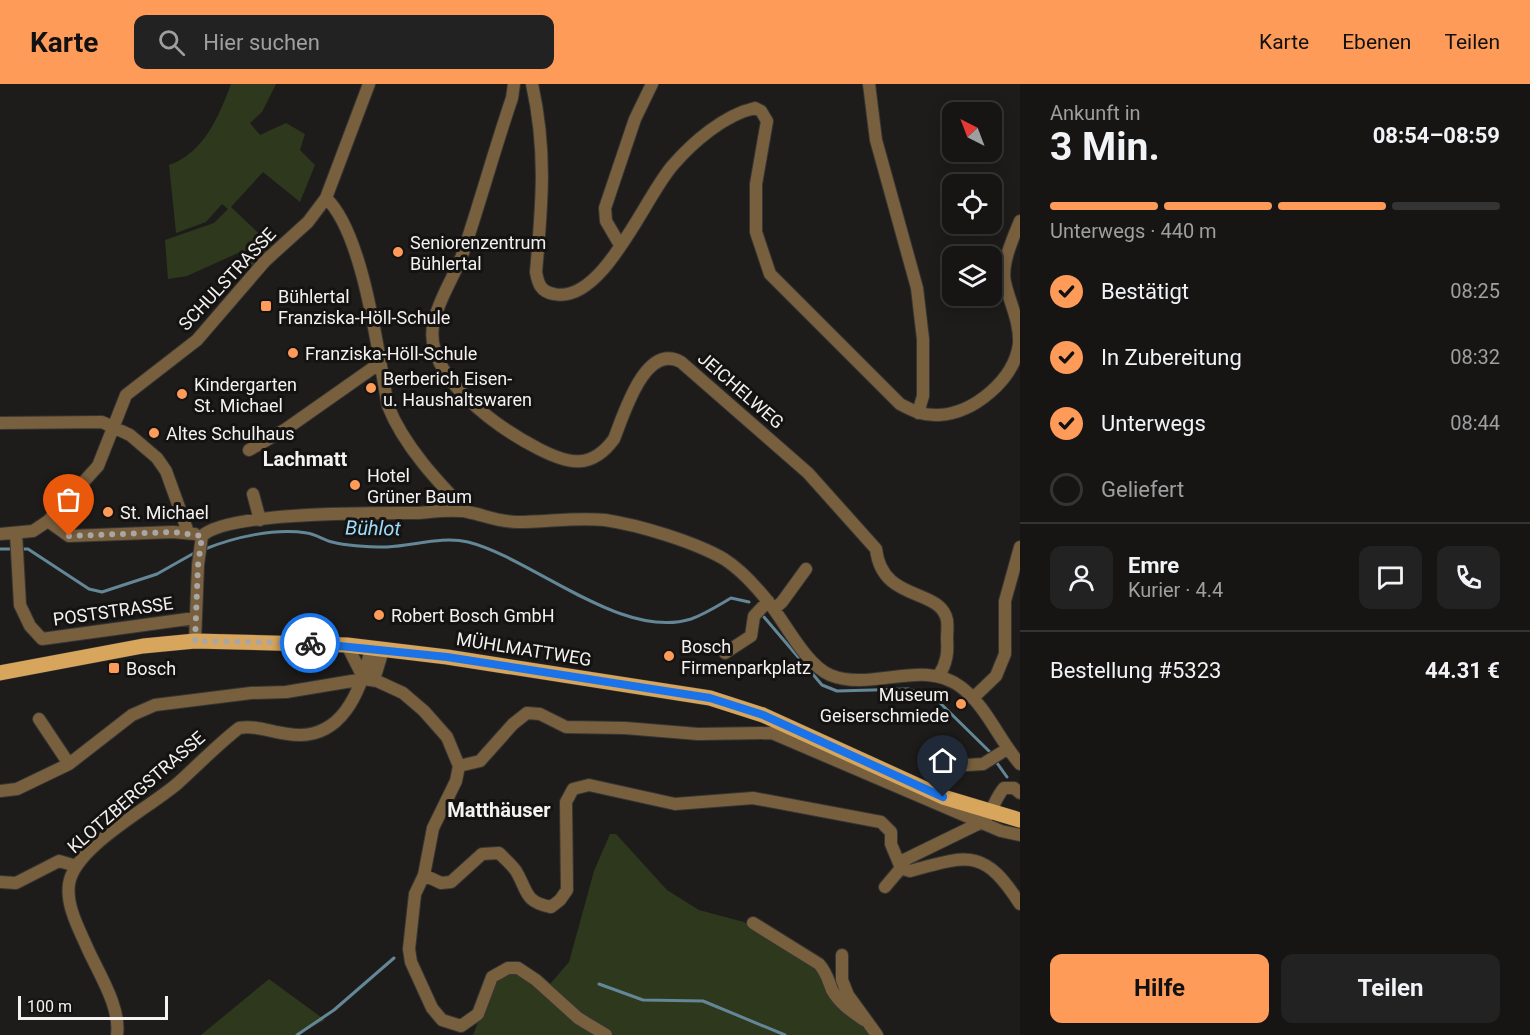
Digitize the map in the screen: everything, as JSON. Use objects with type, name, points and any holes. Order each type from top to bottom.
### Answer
[{"type":"main road","name":"MÜHLMATTWEG","points":[[0,674],[143,646],[195,641],[347,645],[377,649],[710,698],[763,715],[988,817],[1020,820]]},
{"type":"street","name":"SCHULSTRASSE","points":[[48,521],[98,466],[126,395],[197,340],[217,320],[261,266],[308,222],[326,198],[369,84]]},
{"type":"street","name":"JEICHELWEG","points":[[514,84],[512,98],[463,254],[434,321],[432,339],[438,363],[464,394],[508,430],[547,453],[577,462],[588,461],[608,448],[643,375],[656,361],[662,357],[672,357],[681,362],[808,473],[876,549],[877,561],[894,584],[935,603],[942,610],[947,619],[947,657],[939,675]]},
{"type":"street","points":[[532,84],[539,117],[543,156],[543,198],[537,282],[542,290],[550,294],[574,294],[589,285],[620,245],[672,166],[709,131],[749,110],[761,111],[767,121],[756,184],[756,232],[770,274],[900,404],[918,414],[938,416],[966,408],[998,385],[1010,369],[1019,345],[1019,328],[1005,272],[1009,252],[1020,221]]},
{"type":"street","points":[[620,245],[606,221],[605,208],[635,119],[652,84]]},
{"type":"street","points":[[869,84],[876,140],[913,266],[923,339],[923,396],[918,414]]},
{"type":"street","points":[[326,198],[335,206],[359,267],[388,406],[394,422],[445,490],[467,512]]},
{"type":"street","points":[[249,450],[286,429],[380,363]]},
{"type":"street","points":[[0,423],[102,422],[139,441],[166,471],[188,532]]},
{"type":"street","points":[[253,494],[260,520]]},
{"type":"street","points":[[195,641],[201,540],[217,527],[260,520],[340,514],[467,512],[493,520],[517,522],[592,519],[637,527],[681,541],[726,561],[764,609],[817,666],[830,674],[847,679],[939,675],[960,686],[973,698],[1007,749],[1020,764]]},
{"type":"street","points":[[0,534],[16,537],[33,531],[48,521],[69,536],[188,532],[201,540]]},
{"type":"street","name":"POSTSTRASSE","points":[[16,537],[20,606],[30,626],[42,639],[195,618]]},
{"type":"street","points":[[973,698],[996,676],[1005,654],[1005,601],[1020,547]]},
{"type":"street","points":[[725,652],[752,636],[764,609],[782,602],[806,569]]},
{"type":"street","points":[[347,645],[364,680]]},
{"type":"street","name":"KLOTZBERGSTRASSE","points":[[117,1035],[117,1016],[74,919],[69,900],[69,883],[76,866],[124,822],[176,785],[239,728],[253,726],[289,735],[305,735],[327,729],[343,716],[364,680],[376,673],[377,649]]},
{"type":"street","points":[[0,791],[17,789],[69,764],[132,715],[155,705],[251,693],[286,692],[364,680],[377,681],[403,693],[424,711],[447,737],[459,766],[456,781],[433,828],[423,875],[415,894],[409,949],[415,973],[432,1008],[442,1020],[461,1026],[478,1014],[492,977],[508,968],[518,968],[536,980],[579,1018],[606,1035]]},
{"type":"street","points":[[459,766],[480,761],[513,724],[527,713],[540,714],[566,727],[625,728],[699,734],[772,733],[914,795],[988,817],[1001,831],[1020,835]]},
{"type":"street","points":[[39,719],[69,764]]},
{"type":"street","points":[[950,766],[982,764],[1007,749]]},
{"type":"street","points":[[423,875],[441,883],[451,882],[482,854],[500,853],[515,870],[526,894],[538,904],[551,907],[567,890],[566,802],[573,789],[589,785],[675,804],[753,798],[881,822],[891,832],[891,843],[901,868],[910,871],[967,857],[985,865],[1005,881],[1020,904]]},
{"type":"street","points":[[885,888],[901,868],[904,860],[988,817],[998,795],[1005,788],[1014,788],[1020,793]]},
{"type":"street","points":[[0,882],[16,883],[59,861],[76,866]]},
{"type":"street","points":[[753,922],[819,964],[826,972],[840,1003],[864,1020]]},
{"type":"street","points":[[842,955],[842,980],[864,1020],[877,1035]]},
{"type":"green space","points":[[231,84],[276,84],[262,112],[250,123],[260,135],[286,123],[305,134],[300,150],[315,165],[300,202],[263,172],[231,207],[273,247],[252,269],[238,253],[187,276],[168,279],[165,240],[214,223],[228,209],[222,204],[206,222],[176,233],[169,165],[192,152],[201,143],[215,121]]},
{"type":"green space","points":[[610,834],[616,834],[667,890],[699,910],[744,922],[820,967],[873,1035],[614,1035],[580,1015],[550,984],[569,962],[594,871]]},
{"type":"green space","points":[[505,972],[519,974],[599,1035],[473,1035],[494,981]]},
{"type":"green space","points":[[269,979],[325,1020],[297,1035],[201,1035]]},
{"type":"waterway","name":"Bühlot","points":[[205,549],[242,537],[281,532],[307,533],[345,544],[387,547],[458,540],[493,551],[607,609],[636,618],[664,623],[691,619],[731,598],[749,602]]},
{"type":"waterway","name":"Bühlot","points":[[0,549],[13,549]]},
{"type":"waterway","name":"Bühlot","points":[[19,549],[28,549],[89,589],[102,592],[157,574],[196,552]]},
{"type":"waterway","name":"Bühlot","points":[[764,617],[822,685],[837,691],[908,689],[935,698],[992,754]]},
{"type":"waterway","name":"Bühlot","points":[[997,763],[1007,777]]},
{"type":"waterway","points":[[297,1035],[334,1010],[394,958]]},
{"type":"waterway","points":[[599,984],[643,1000],[703,1001],[785,1035]]},
{"type":"way so far","points":[[69,536],[173,532],[188,532],[202,536],[198,565],[195,641],[310,643]]},
{"type":"place","name":"Seniorenzentrum Bühlertal","points":[[398,252]]},
{"type":"place","name":"Bühlertal Franziska-Höll-Schule","points":[[266,306]]},
{"type":"place","name":"Franziska-Höll-Schule","points":[[293,353]]},
{"type":"place","name":"Berberich Eisen- u. Haushaltswaren","points":[[371,388]]},
{"type":"place","name":"Kindergarten St. Michael","points":[[182,394]]},
{"type":"place","name":"Altes Schulhaus","points":[[154,433]]},
{"type":"place","name":"Hotel Grüner Baum","points":[[355,485]]},
{"type":"place","name":"St. Michael","points":[[108,512]]},
{"type":"place","name":"Robert Bosch GmbH","points":[[379,615]]},
{"type":"place","name":"Bosch Firmenparkplatz","points":[[669,656]]},
{"type":"place","name":"Bosch","points":[[114,668]]},
{"type":"place","name":"Museum Geiserschmiede","points":[[961,704]]},
{"type":"district","name":"Lachmatt","points":[[305,459]]},
{"type":"district","name":"Matthäuser","points":[[499,810]]},
{"type":"route","points":[[310,643],[447,657],[710,698],[763,715],[943,797]]}]
